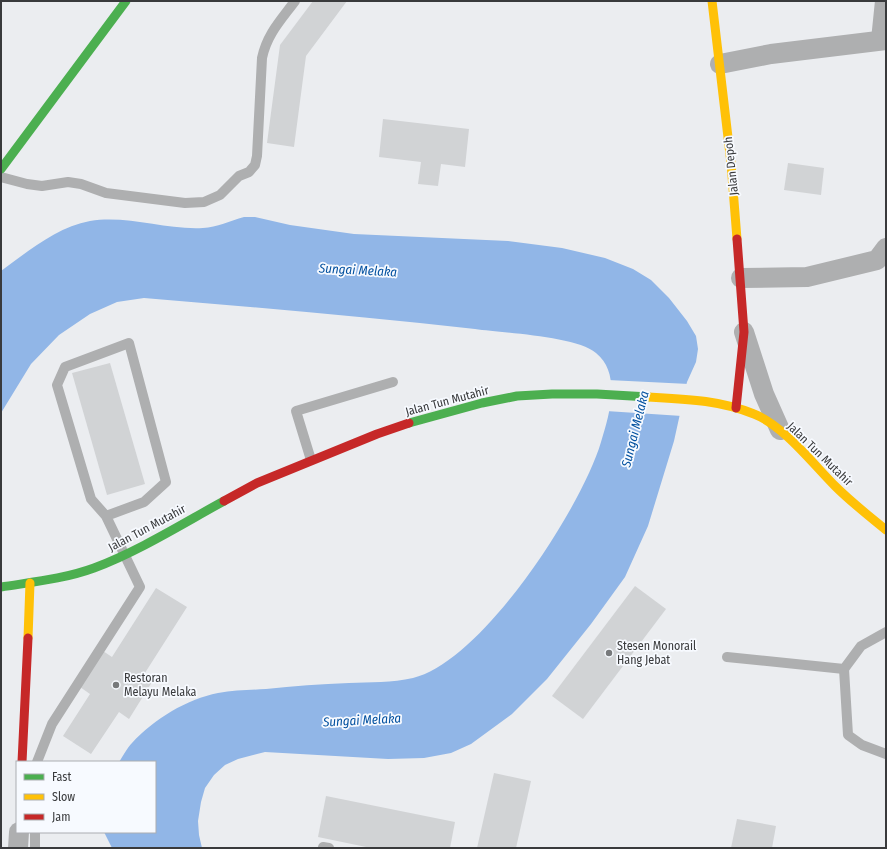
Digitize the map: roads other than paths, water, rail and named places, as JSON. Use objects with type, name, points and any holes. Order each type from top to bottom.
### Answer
[{"type":"street","points":[[1,169],[126,1]]},
{"type":"street","name":"Jalan Depoh","points":[[712,1],[731,163],[741,278],[744,332],[736,408]]},
{"type":"street","points":[[720,64],[771,54],[884,40],[885,1]]},
{"type":"street","points":[[741,278],[807,277],[877,260],[886,248]]},
{"type":"street","name":"Jalan Depoh","points":[[744,332],[764,394],[780,430]]},
{"type":"street","name":"Jalan Tun Mutahir","points":[[1,587],[63,577],[93,568],[125,555],[257,483],[311,460],[377,434],[428,417],[482,403],[517,396],[597,394],[700,400],[755,414],[780,430],[836,487],[886,530]]},
{"type":"street","points":[[22,761],[30,583]]},
{"type":"street","points":[[18,848],[19,833]]},
{"type":"lane","points":[[1,177],[27,184],[42,186],[68,182],[81,184],[106,193],[185,203],[204,202],[220,196],[239,176],[249,172],[255,165],[257,156],[262,58],[265,46],[271,34],[295,1]]},
{"type":"lane","points":[[37,761],[52,724],[140,587],[106,516],[91,499],[57,385],[65,367],[128,343],[166,482],[144,502],[106,516]]},
{"type":"lane","points":[[311,460],[296,411],[393,382]]},
{"type":"lane","points":[[886,632],[861,646],[844,669],[848,735],[862,745],[886,754]]},
{"type":"lane","points":[[727,657],[844,669]]},
{"type":"lane","points":[[35,833],[35,848]]},
{"type":"water","name":"Sungai Melaka","points":[[244,217],[255,217],[290,225],[354,234],[508,241],[562,248],[605,258],[633,269],[651,280],[669,298],[687,321],[696,336],[698,349],[696,362],[687,382],[674,441],[648,526],[625,577],[591,624],[547,679],[512,714],[471,744],[451,753],[424,758],[388,759],[265,752],[238,759],[225,765],[214,775],[205,788],[198,821],[202,848],[112,848],[104,833],[156,833],[156,761],[120,761],[128,747],[141,734],[172,711],[195,700],[224,692],[405,680],[440,666],[469,644],[498,613],[526,578],[551,541],[573,504],[590,470],[601,442],[610,408],[611,384],[609,372],[604,362],[596,353],[586,347],[573,343],[538,336],[434,325],[310,312],[144,298],[117,302],[90,314],[59,335],[31,364],[1,413],[1,271],[35,246],[56,233],[90,221],[118,220],[189,228],[203,228]]},
{"type":"place","name":"Stesen Monorail Hang Jebat","points":[[609,653]]},
{"type":"place","name":"Restoran Melayu Melaka","points":[[116,685]]}]
